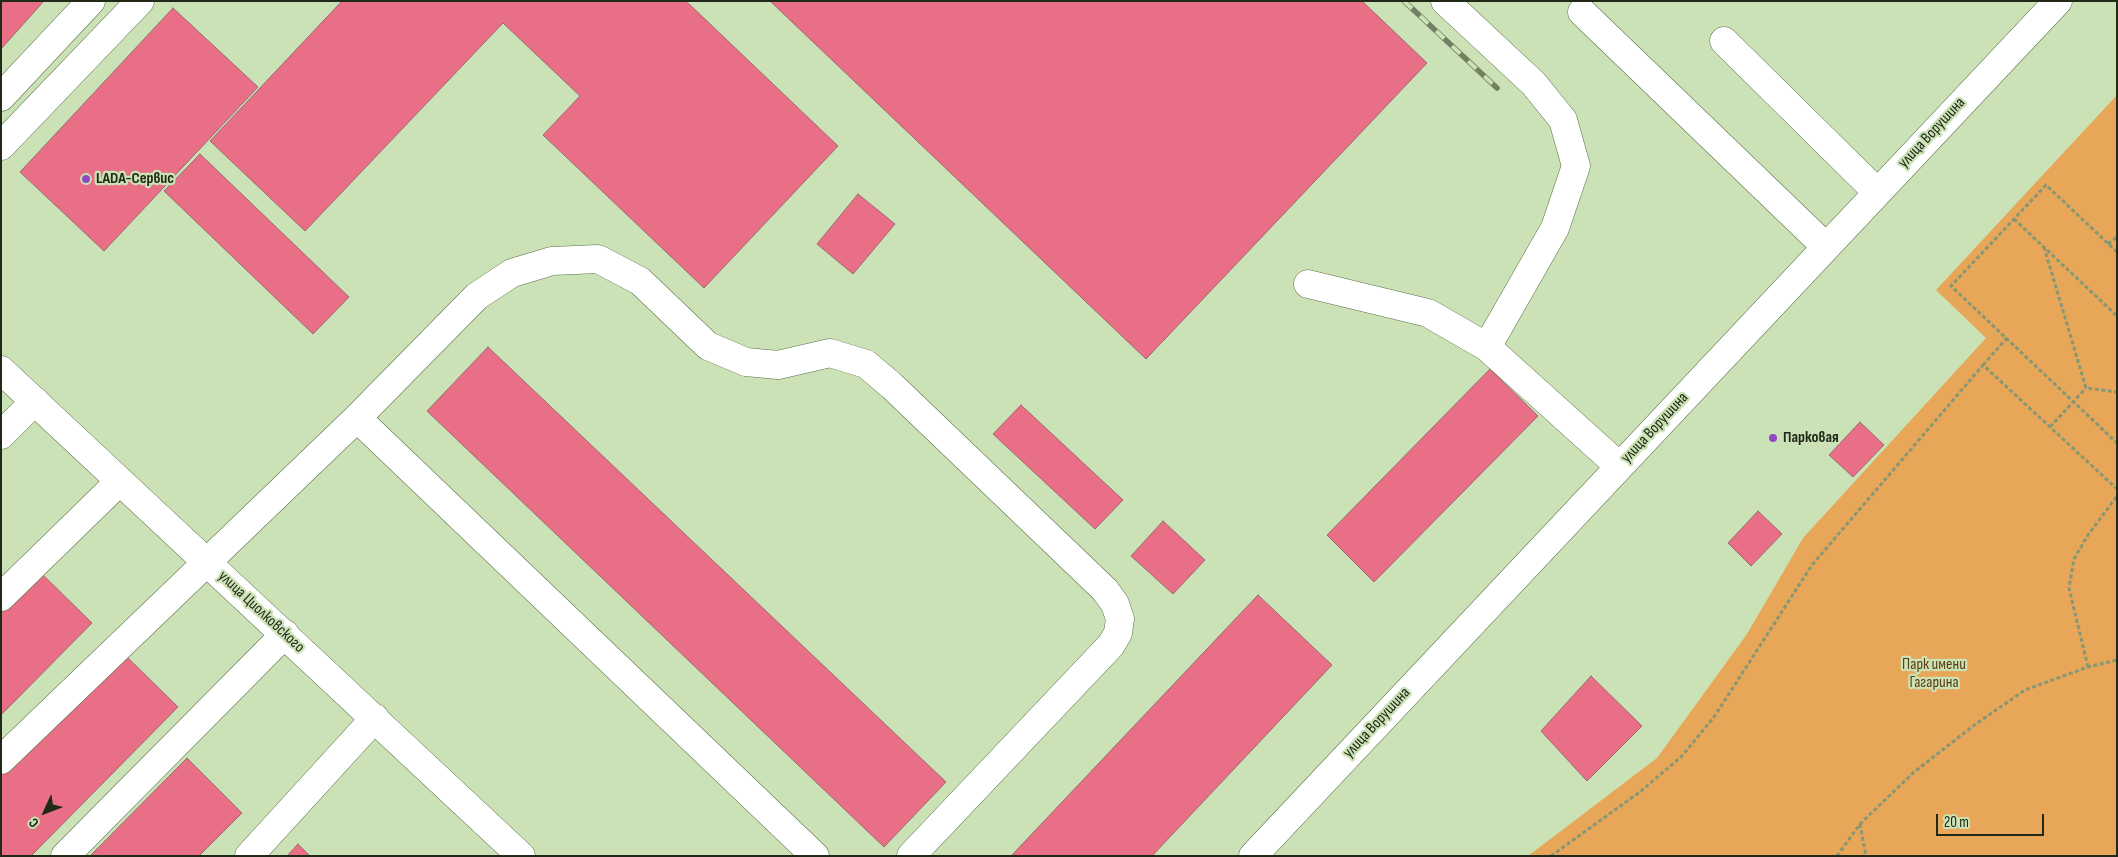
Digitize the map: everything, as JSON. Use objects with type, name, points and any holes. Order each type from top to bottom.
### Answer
[{"type":"street","points":[[1,97],[91,1]]},
{"type":"street","points":[[1,146],[140,1]]},
{"type":"street","points":[[1445,1],[1534,84],[1563,120],[1576,166],[1555,228],[1488,347]]},
{"type":"street","name":"улица Ворушина","points":[[1252,856],[2058,1]]},
{"type":"street","points":[[1582,12],[1825,246]]},
{"type":"street","points":[[1724,41],[1877,192]]},
{"type":"street","points":[[1,760],[357,418],[477,296],[512,273],[552,261],[598,259],[640,281],[708,346],[746,362],[778,365],[830,353],[866,364],[892,386],[1105,590],[1115,604],[1120,619],[1118,633],[1111,645],[910,856]]},
{"type":"street","points":[[1308,284],[1428,313],[1488,347],[1619,466]]},
{"type":"street","name":"улица Циолковского","points":[[1,370],[521,856]]},
{"type":"street","points":[[1,435],[35,402]]},
{"type":"street","points":[[357,418],[815,856]]},
{"type":"street","points":[[1,597],[120,481]]},
{"type":"street","points":[[65,856],[285,634]]},
{"type":"street","points":[[249,856],[375,718]]},
{"type":"path","points":[[2117,252],[2046,185],[1951,286],[2117,443]]},
{"type":"path","points":[[2014,220],[2117,316]]},
{"type":"path","points":[[2108,244],[2117,236]]},
{"type":"path","points":[[2044,247],[2086,388]]},
{"type":"path","points":[[1551,856],[1641,791],[1681,757],[1714,717],[1812,565],[1954,402],[2007,338]]},
{"type":"path","points":[[1983,365],[2117,489]]},
{"type":"path","points":[[2086,388],[2117,392]]},
{"type":"path","points":[[2050,427],[2086,388]]},
{"type":"path","points":[[2088,667],[2069,588],[2074,559],[2088,535],[2117,496]]},
{"type":"path","points":[[1837,856],[1860,824],[1913,772],[2025,690],[2088,667],[2117,660]]},
{"type":"path","points":[[1860,824],[1866,856]]},
{"type":"green space","name":"Парк имени Гагарина","points":[[2117,95],[2117,856],[1528,856],[1657,758],[1747,634],[1803,538],[1986,338],[1936,290]]},
{"type":"building","points":[[1,1],[44,1],[1,49]]},
{"type":"building","points":[[342,1],[686,1],[838,146],[704,288],[543,135],[580,96],[503,23],[305,231],[210,141]]},
{"type":"building","points":[[770,1],[1362,1],[1427,63],[1146,359]]},
{"type":"building","points":[[173,8],[258,87],[104,251],[20,172]]},
{"type":"building","points":[[200,154],[349,297],[313,334],[164,191]]},
{"type":"building","points":[[858,194],[895,224],[853,274],[817,244]]},
{"type":"building","points":[[488,347],[946,782],[884,847],[427,411]]},
{"type":"building","points":[[1490,369],[1538,416],[1374,582],[1327,535]]},
{"type":"building","points":[[1021,405],[1123,500],[1095,529],[993,434]]},
{"type":"building","points":[[1860,422],[1884,445],[1853,477],[1829,455]]},
{"type":"building","points":[[1758,511],[1782,534],[1751,566],[1728,543]]},
{"type":"building","points":[[1163,521],[1205,560],[1173,594],[1131,556]]},
{"type":"building","points":[[37,569],[92,623],[1,715],[1,605]]},
{"type":"building","points":[[1258,595],[1332,665],[1152,856],[1011,856]]},
{"type":"building","points":[[120,650],[178,707],[31,856],[1,856],[1,769]]},
{"type":"building","points":[[1591,676],[1642,726],[1587,781],[1541,731]]},
{"type":"building","points":[[187,758],[242,813],[199,856],[90,856]]},
{"type":"building","points":[[298,844],[310,856],[287,856]]},
{"type":"railway","points":[[1404,1],[1497,88]]},
{"type":"place","name":"LADA-Сервис","points":[[86,179]]},
{"type":"place","name":"Парковая","points":[[1773,438]]}]
